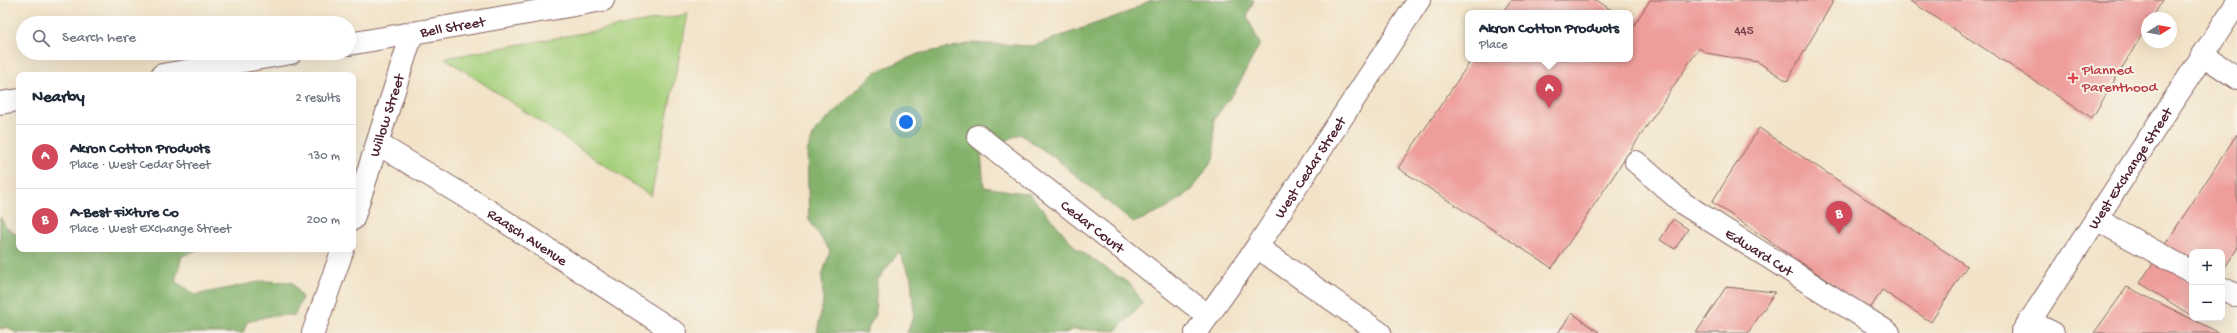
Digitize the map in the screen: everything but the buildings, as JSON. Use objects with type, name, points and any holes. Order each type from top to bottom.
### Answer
[{"type":"street","name":"Bell Street","points":[[356,43],[603,0]]},
{"type":"street","name":"West Cedar Street","points":[[1202,324],[1256,247],[1419,0]]},
{"type":"street","name":"West Exchange Street","points":[[2025,327],[2237,4]]},
{"type":"street","name":"Willow Street","points":[[356,210],[412,34]]},
{"type":"street","points":[[2203,55],[2237,78]]},
{"type":"street","points":[[180,72],[250,60]]},
{"type":"street","points":[[0,103],[16,100]]},
{"type":"street","name":"Cedar Court","points":[[978,136],[1202,324]]},
{"type":"street","name":"Raasch Avenue","points":[[378,144],[488,211],[676,333]]},
{"type":"street","name":"Edward Cut","points":[[1636,162],[1684,204],[1889,333]]},
{"type":"street","points":[[2096,219],[2189,270]]},
{"type":"street","points":[[1256,247],[1380,333]]},
{"type":"street","points":[[313,333],[342,252]]},
{"type":"street","points":[[2225,290],[2237,296]]},
{"type":"street","points":[[2025,327],[2053,333]]},
{"type":"green space","points":[[1151,0],[1254,0],[1247,16],[1260,44],[1235,91],[1214,119],[1215,156],[1193,189],[1166,209],[1133,223],[1055,158],[1020,134],[981,153],[984,187],[1030,194],[1076,248],[1131,285],[1143,303],[1116,331],[1073,329],[1066,333],[907,333],[914,314],[911,278],[899,252],[877,281],[875,314],[866,333],[817,333],[823,302],[822,276],[830,251],[809,220],[807,151],[815,131],[875,72],[918,54],[973,43],[1033,46],[1128,12]]},
{"type":"green space","points":[[688,14],[651,196],[445,58]]},
{"type":"green space","points":[[0,217],[6,227],[16,234],[16,252],[192,252],[182,256],[175,281],[195,295],[263,281],[292,282],[302,298],[295,315],[269,316],[247,322],[243,333],[16,333],[8,327],[0,329]]},
{"type":"place","name":"Planned Parenthood","points":[[2073,78]]},
{"type":"place","name":"Akron Cotton Products","points":[[1549,108]]},
{"type":"place","name":"A-Best Fixture Co","points":[[1839,234]]}]
